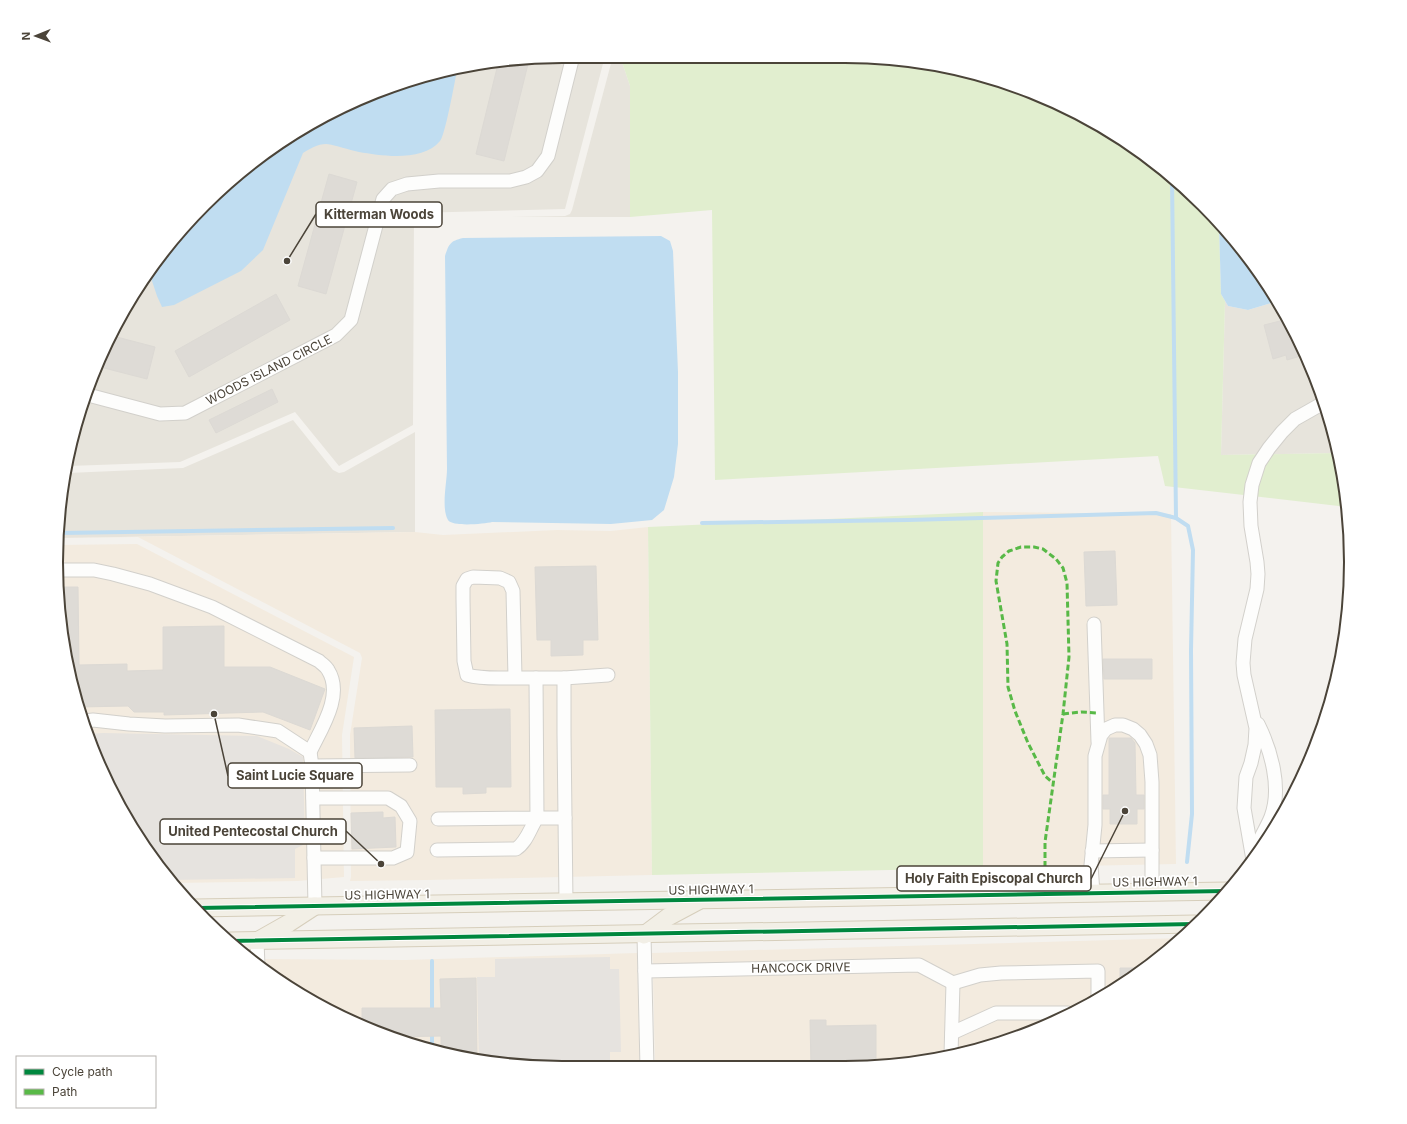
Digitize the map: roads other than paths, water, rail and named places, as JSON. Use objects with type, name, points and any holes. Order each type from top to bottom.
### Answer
[{"type":"main road","name":"US HIGHWAY 1","points":[[202,908],[1220,891]]},
{"type":"main road","points":[[644,935],[668,917],[700,900]]},
{"type":"main road","points":[[257,941],[315,906]]},
{"type":"main road","points":[[238,941],[1188,924]]},
{"type":"street","name":"WOODS ISLAND CIRCLE","points":[[91,396],[160,414],[185,414],[336,335],[351,320],[382,200],[392,189],[407,184],[510,181],[526,177],[537,171],[548,156],[571,63]]},
{"type":"street","points":[[1251,851],[1244,808],[1246,777],[1255,745],[1256,728],[1244,675],[1243,663],[1244,639],[1258,574],[1251,526],[1250,502],[1253,479],[1259,463],[1268,448],[1282,432],[1295,419],[1319,405]]},
{"type":"street","points":[[63,570],[94,570],[114,574],[150,584],[212,607],[319,661],[328,669],[333,679],[335,690],[333,700],[310,752],[312,766],[315,906]]},
{"type":"street","points":[[515,678],[513,591],[510,582],[500,578],[473,577],[467,579],[463,586],[463,599],[464,661],[467,675],[478,678],[515,678],[536,678],[564,678],[608,675]]},
{"type":"street","points":[[1094,624],[1098,744]]},
{"type":"street","points":[[437,850],[516,849],[523,844],[537,818],[536,678]]},
{"type":"street","points":[[564,678],[566,902]]},
{"type":"street","points":[[1254,717],[1263,734],[1274,770],[1276,787],[1275,804],[1271,818],[1264,833]]},
{"type":"street","points":[[89,721],[165,726],[238,725],[278,731],[310,752]]},
{"type":"street","points":[[1093,893],[1092,851],[1095,825],[1095,756],[1101,735],[1106,729],[1115,725],[1123,725],[1133,729],[1140,735],[1146,744],[1150,755],[1152,782],[1152,892]]},
{"type":"street","points":[[312,766],[410,765]]},
{"type":"street","points":[[313,798],[388,798],[401,806],[410,821],[407,852],[393,858],[314,858]]},
{"type":"street","points":[[438,819],[565,818]]},
{"type":"street","points":[[1092,851],[1152,850]]},
{"type":"street","points":[[644,935],[647,1061]]},
{"type":"street","points":[[257,941],[258,958]]},
{"type":"street","name":"HANCOCK DRIVE","points":[[645,971],[919,965],[953,983]]},
{"type":"street","points":[[951,1049],[953,983],[980,975],[1001,973],[1098,971],[1098,992]]},
{"type":"street","points":[[952,1033],[996,1013],[1059,1013]]},
{"type":"water","points":[[456,75],[450,108],[442,137],[433,148],[413,155],[402,156],[368,154],[326,144],[308,150],[303,153],[263,250],[241,271],[174,305],[162,307],[151,279],[166,258],[209,209],[258,166],[312,130],[341,114],[402,89]]},
{"type":"water","points":[[1219,232],[1241,258],[1271,303],[1248,310],[1228,306],[1221,294]]},
{"type":"water","points":[[661,236],[670,241],[673,251],[678,372],[678,444],[674,477],[664,510],[652,520],[611,524],[492,522],[482,524],[455,524],[448,520],[445,509],[447,469],[445,256],[451,244],[455,240],[463,238]]},
{"type":"waterway","points":[[1172,185],[1176,518]]},
{"type":"waterway","points":[[702,523],[908,520],[1156,513],[1176,518],[1188,526],[1193,550],[1191,650],[1192,814],[1187,862]]},
{"type":"waterway","points":[[64,533],[393,528]]},
{"type":"waterway","points":[[432,961],[432,1013]]},
{"type":"waterway","points":[[432,1031],[432,1044]]},
{"type":"place","name":"Kitterman Woods","points":[[287,261]]},
{"type":"place","name":"Saint Lucie Square","points":[[214,714]]},
{"type":"place","name":"Holy Faith Episcopal Church","points":[[1125,811]]},
{"type":"place","name":"United Pentecostal Church","points":[[381,864]]}]
